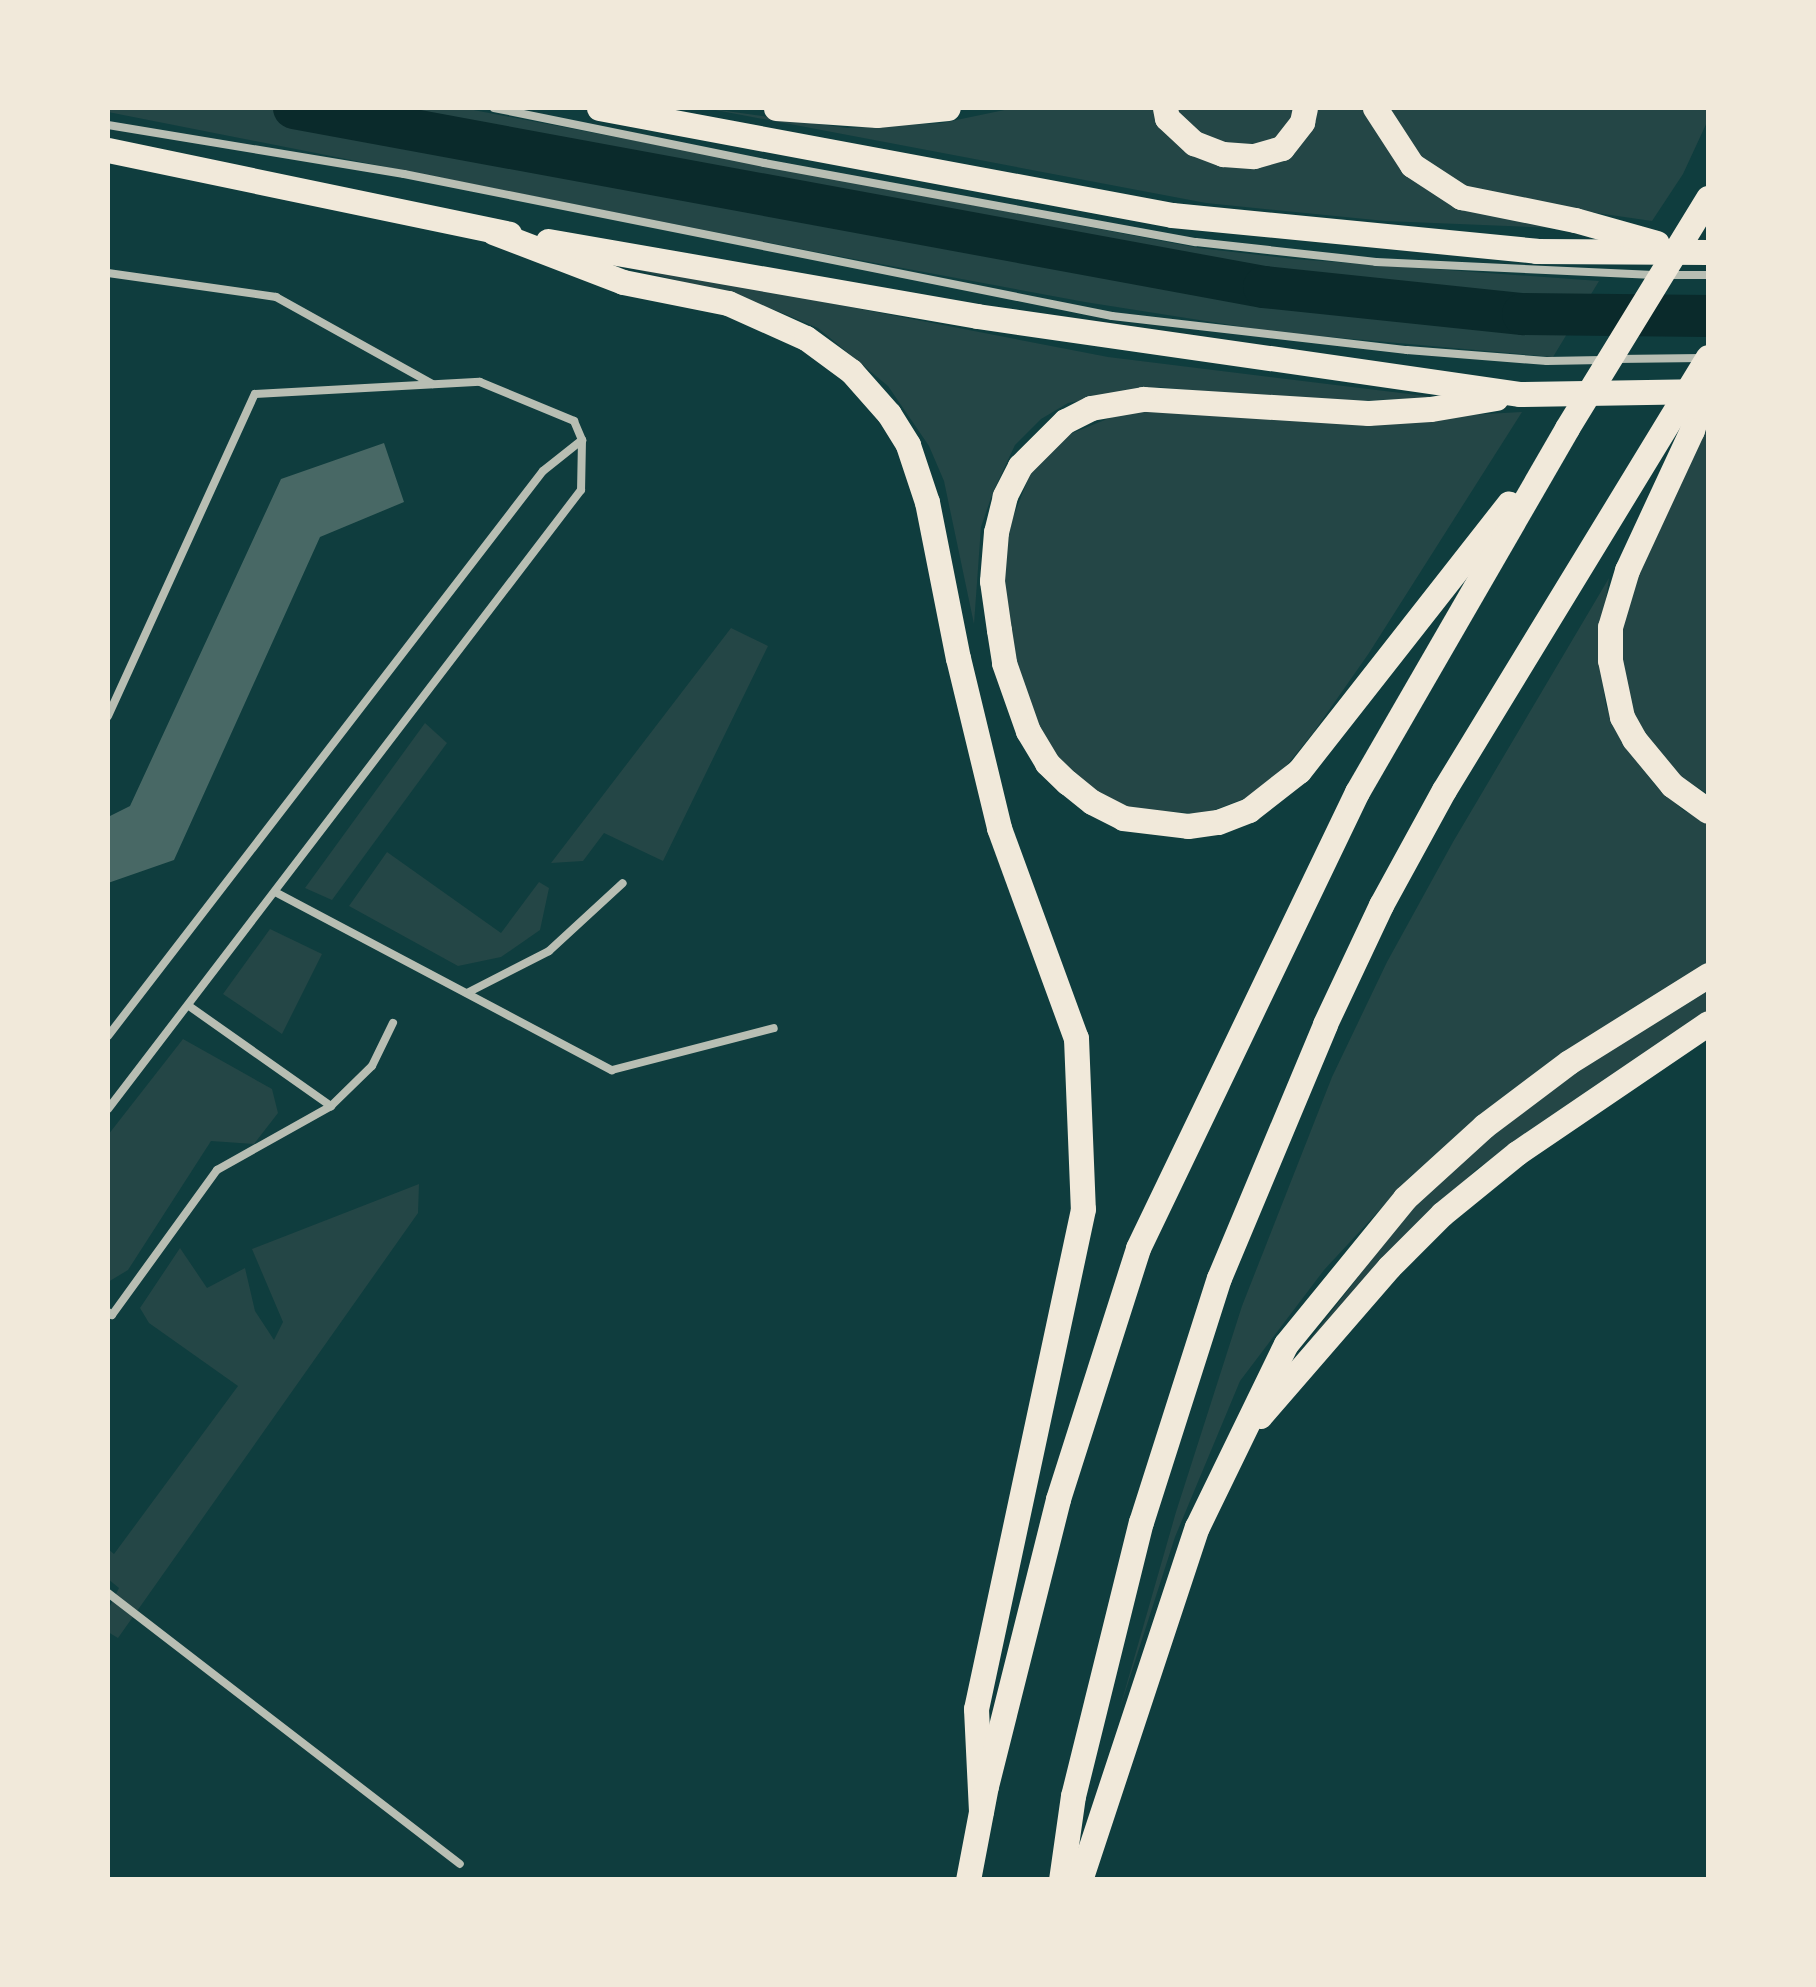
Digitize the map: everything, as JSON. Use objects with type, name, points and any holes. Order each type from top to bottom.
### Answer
[{"type":"highway","points":[[600,108],[1172,215],[1536,251],[1700,253]]},
{"type":"highway","points":[[776,108],[877,115],[948,108]]},
{"type":"highway","points":[[1165,108],[1167,118],[1194,143],[1222,154],[1254,156],[1282,148],[1302,122],[1305,108]]},
{"type":"highway","points":[[1375,108],[1412,165],[1461,197],[1575,220],[1700,253]]},
{"type":"highway","points":[[108,150],[493,232],[996,319],[1520,394],[1708,391]]},
{"type":"highway","points":[[968,1880],[1058,1498],[1138,1248],[1358,792],[1567,428],[1708,197]]},
{"type":"highway","points":[[493,232],[623,282],[728,303],[806,338],[851,371],[889,414],[908,445],[927,502],[999,828],[1076,1038],[1084,1209],[976,1708],[981,1812]]},
{"type":"highway","points":[[1061,1880],[1074,1796],[1140,1522],[1227,1260],[1325,1024],[1380,905],[1444,790],[1708,357]]},
{"type":"highway","points":[[1708,382],[1692,430],[1627,570],[1610,627],[1610,660],[1622,717],[1634,740],[1672,786],[1708,811]]},
{"type":"highway","points":[[1520,394],[1430,410],[1368,413],[1144,400],[1091,408],[1065,421],[1020,466],[1004,496],[992,581],[1004,663],[1028,731],[1047,763],[1092,802],[1123,818],[1188,826],[1218,822],[1249,810],[1299,772],[1567,428]]},
{"type":"highway","points":[[1080,1880],[1168,1604],[1197,1527],[1286,1344],[1405,1198],[1484,1126],[1569,1062],[1708,975]]},
{"type":"highway","points":[[1240,1438],[1389,1267],[1442,1214],[1516,1153],[1708,1023]]},
{"type":"lane","points":[[494,108],[764,163],[1196,242],[1376,262],[1602,275],[1708,275]]},
{"type":"lane","points":[[108,125],[404,174],[1112,316],[1269,337],[1494,358],[1708,357]]},
{"type":"lane","points":[[108,273],[276,297],[432,384]]},
{"type":"lane","points":[[108,716],[256,394],[480,382],[574,421],[582,440],[580,490],[190,1006],[108,1108]]},
{"type":"lane","points":[[108,1036],[543,471],[582,440]]},
{"type":"lane","points":[[467,993],[549,951],[624,882]]},
{"type":"lane","points":[[276,893],[612,1070],[774,1028]]},
{"type":"lane","points":[[190,1006],[331,1106]]},
{"type":"lane","points":[[108,1312],[112,1314],[216,1170],[331,1106],[372,1066],[394,1023]]},
{"type":"lane","points":[[108,1592],[460,1864]]},
{"type":"shaded area","points":[[108,108],[463,108],[1199,248],[1294,259],[1599,281],[1553,357],[1275,332],[1085,302],[811,251],[108,112]]},
{"type":"shaded area","points":[[705,108],[847,128],[942,123],[1014,108],[1364,108],[1447,201],[1533,225],[1581,229],[1385,221],[1206,203]]},
{"type":"shaded area","points":[[1384,108],[1708,108],[1708,120],[1683,174],[1652,221],[1480,196],[1424,163]]},
{"type":"shaded area","points":[[581,255],[1108,357],[1442,398],[1309,402],[1159,387],[1068,403],[1041,419],[1015,445],[993,492],[981,527],[974,624],[944,481],[929,446],[888,386],[818,328],[740,297]]},
{"type":"shaded area","points":[[1153,410],[1356,421],[1522,412],[1369,653],[1313,733],[1282,771],[1251,796],[1204,814],[1134,809],[1104,797],[1074,775],[1050,746],[1025,697],[1004,602],[1004,560],[1012,520],[1032,469],[1065,436],[1117,415]]},
{"type":"shaded area","points":[[1708,420],[1708,794],[1679,776],[1661,758],[1635,718],[1621,663],[1622,617],[1652,536]]},
{"type":"shaded area","points":[[1609,578],[1598,652],[1606,706],[1622,743],[1656,786],[1683,810],[1708,823],[1708,966],[1412,1175],[1324,1270],[1240,1381],[1175,1537],[1119,1711],[1176,1512],[1242,1306],[1332,1077],[1387,962],[1453,842]]},
{"type":"shaded area","points":[[731,628],[768,646],[663,861],[604,833],[583,861],[551,863]]},
{"type":"shaded area","points":[[425,723],[447,743],[332,900],[305,888]]},
{"type":"shaded area","points":[[387,852],[501,933],[539,882],[549,888],[540,930],[501,957],[458,966],[349,906]]},
{"type":"shaded area","points":[[270,929],[322,954],[282,1034],[223,994]]},
{"type":"shaded area","points":[[1708,991],[1708,1013],[1477,1169],[1402,1240],[1294,1360],[1419,1198],[1506,1122],[1598,1058]]},
{"type":"shaded area","points":[[183,1039],[272,1089],[278,1113],[254,1144],[211,1141],[128,1270],[108,1282],[108,1135]]},
{"type":"shaded area","points":[[419,1184],[418,1213],[118,1638],[108,1632],[108,1610],[119,1588],[108,1579],[108,1549],[114,1554],[238,1386],[149,1323],[140,1308],[180,1248],[207,1288],[245,1268],[255,1311],[274,1340],[283,1322],[252,1249]]},
{"type":"building","points":[[384,443],[404,502],[320,537],[174,860],[108,883],[108,817],[130,806],[281,479]]},
{"type":"waterway","points":[[294,108],[1264,287],[1523,314],[1708,316]]}]
